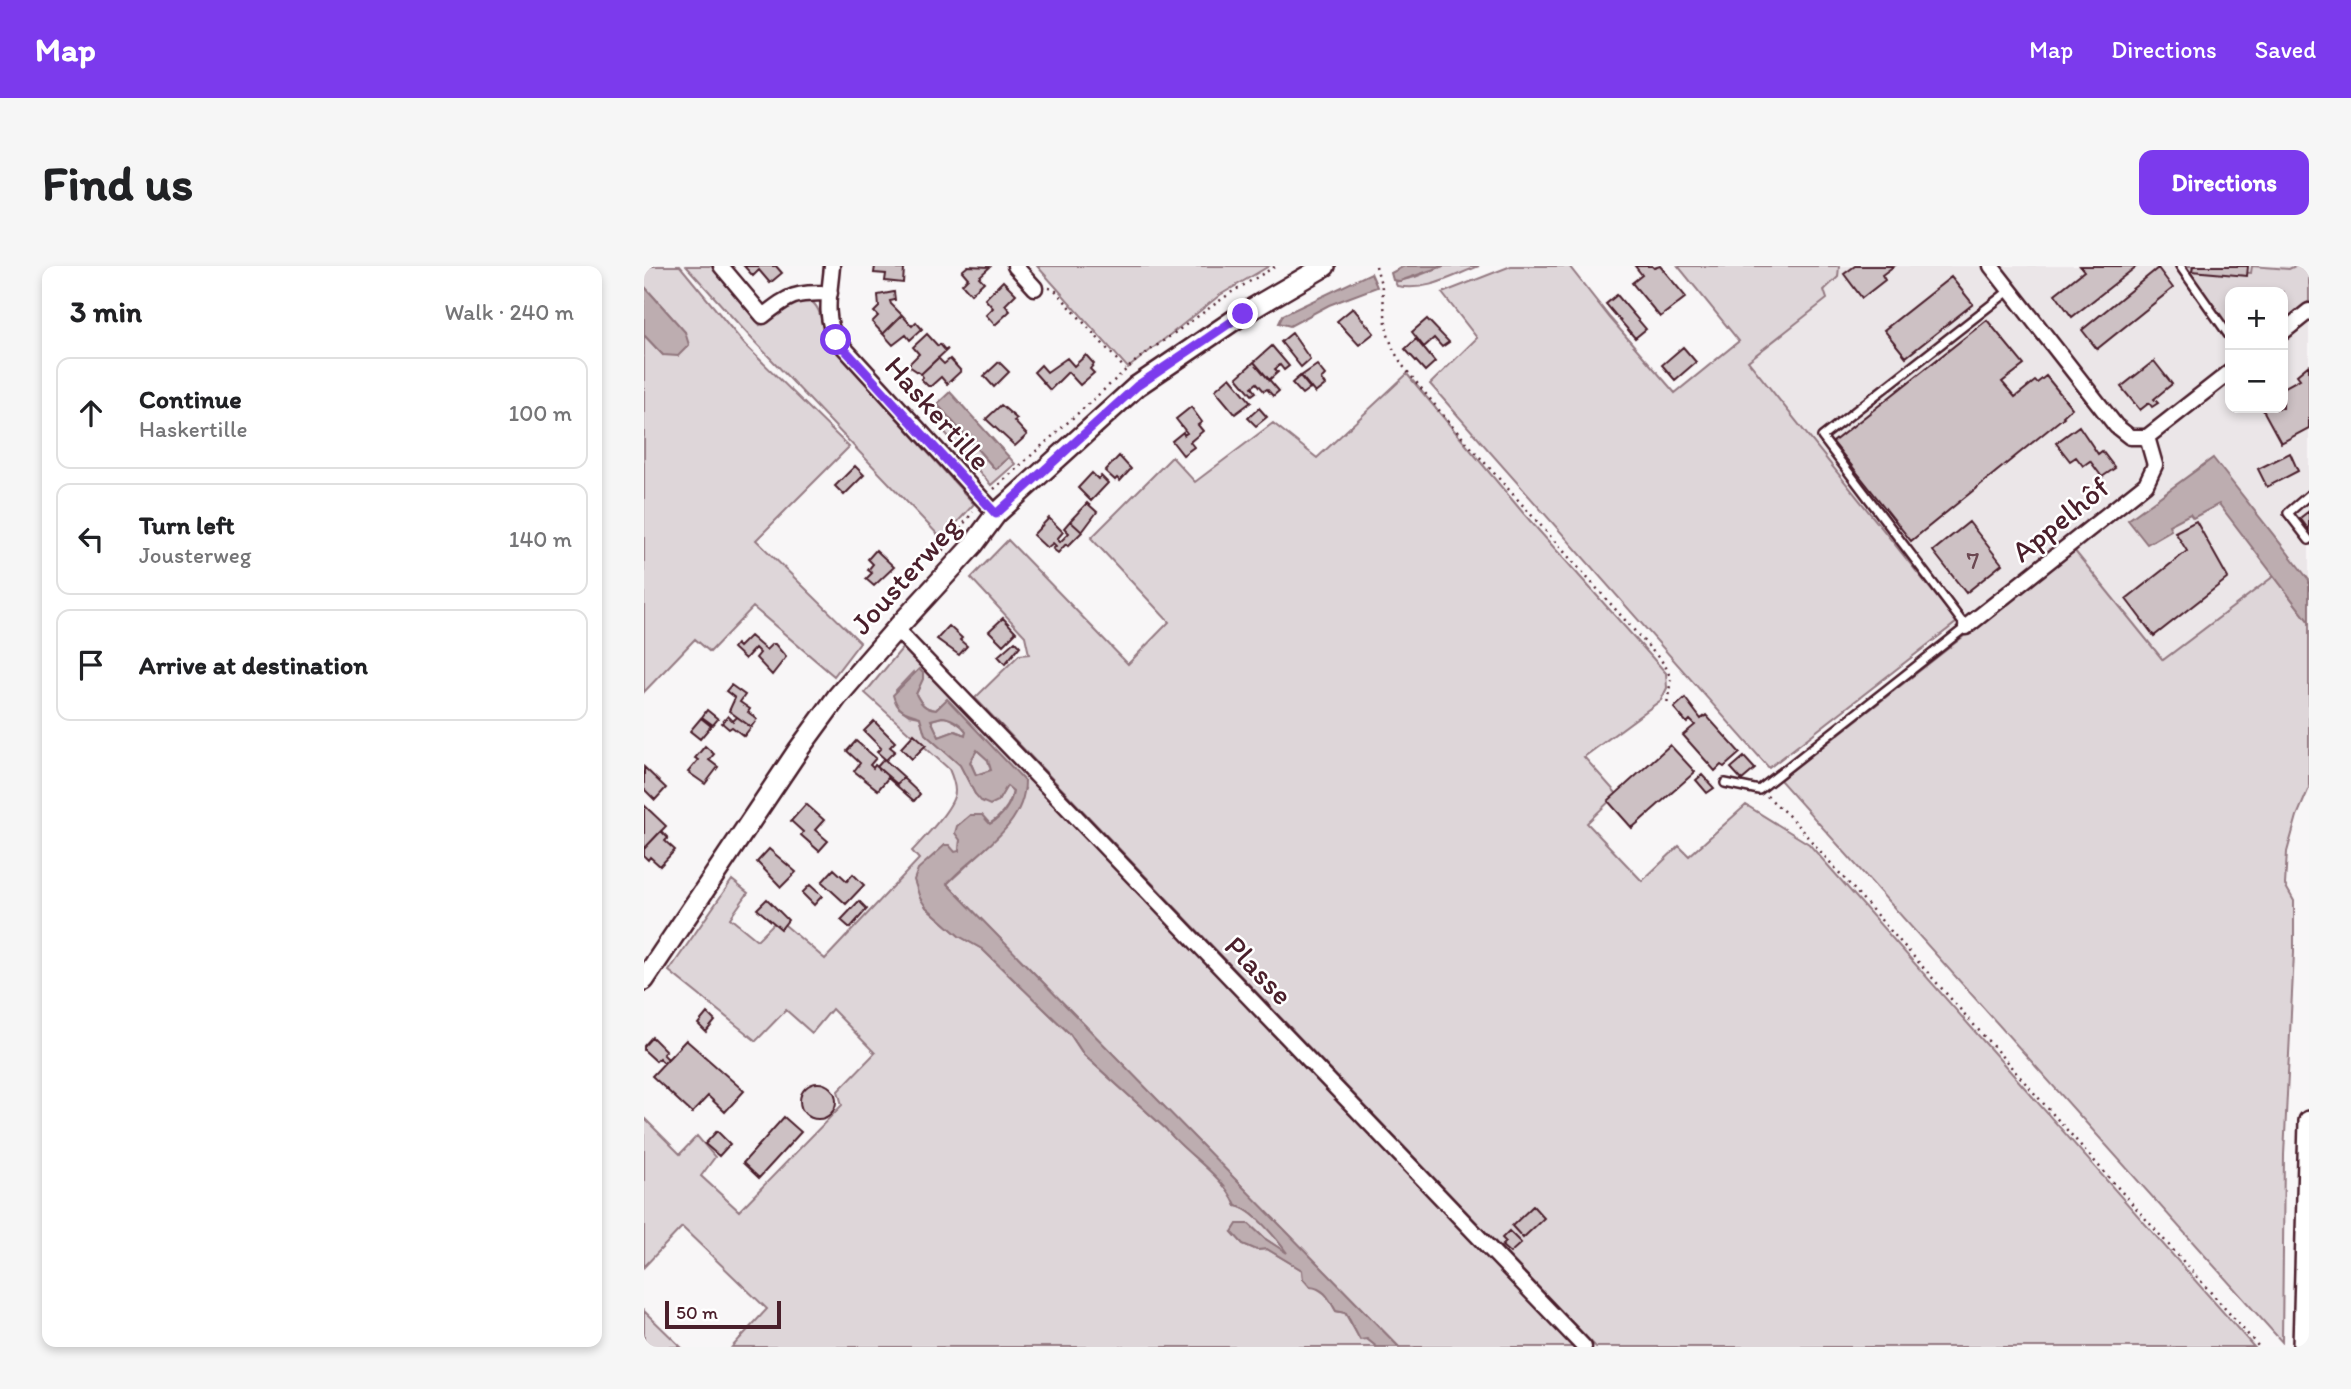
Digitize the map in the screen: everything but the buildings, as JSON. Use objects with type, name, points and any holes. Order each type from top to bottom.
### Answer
[{"type":"street","points":[[721,266],[763,316],[786,298],[798,293],[830,293]]},
{"type":"street","name":"Haskertille","points":[[832,266],[828,321],[836,340],[996,514]]},
{"type":"street","points":[[1015,266],[1035,288]]},
{"type":"street","name":"Jousterweg","points":[[644,980],[807,738],[896,629],[974,545],[996,514],[1137,386],[1243,314],[1325,266]]},
{"type":"street","points":[[1991,266],[2116,426],[2130,437],[2147,437],[2225,376]]},
{"type":"street","points":[[2288,328],[2309,311]]},
{"type":"street","name":"Appelhôf","points":[[1966,627],[2146,484],[2155,465],[2147,437]]},
{"type":"street","name":"Plasse","points":[[896,629],[1584,1347]]},
{"type":"street","points":[[2303,1347],[2309,1121]]},
{"type":"lane","points":[[2180,266],[2225,330]]},
{"type":"lane","points":[[1725,783],[1759,790],[1966,627],[1822,438],[2010,290]]},
{"type":"lane","points":[[2309,495],[2288,513],[2309,540]]},
{"type":"path","points":[[1138,359],[1232,292],[1276,266]]},
{"type":"path","points":[[1376,266],[1382,288],[1387,332],[1403,366],[1453,427],[1665,665],[1671,679],[1671,693],[1667,704]]},
{"type":"path","points":[[1035,288],[1054,289],[1137,386]]},
{"type":"path","points":[[1759,790],[1790,817],[2259,1347]]},
{"type":"shaded area","points":[[644,266],[680,266],[745,345],[849,447],[756,540],[860,642],[834,676],[753,607],[710,652],[695,639],[644,692],[644,335],[663,355],[685,332],[644,286]]},
{"type":"shaded area","points":[[686,266],[711,266],[760,325],[786,305],[809,300],[814,304],[827,341],[974,504],[942,539],[753,340]]},
{"type":"shaded area","points":[[1037,266],[1269,266],[1220,295],[1128,368]]},
{"type":"shaded area","points":[[1404,266],[1443,266],[1400,281],[1393,280],[1391,273]]},
{"type":"shaded area","points":[[1443,266],[1479,266],[1419,287],[1397,286],[1395,282],[1415,277]]},
{"type":"shaded area","points":[[1511,266],[1569,266],[1675,393],[1739,341],[1678,266],[1839,266],[1838,277],[1824,290],[1827,299],[1748,361],[1957,622],[1769,768],[1430,384],[1477,338],[1442,293]]},
{"type":"shaded area","points":[[1805,266],[2309,266],[2309,602],[2287,575],[2163,670],[1959,648],[1725,360]]},
{"type":"shaded area","points":[[2175,266],[2251,273],[2252,266],[2289,269],[2309,266],[2309,301],[2288,318],[2288,287],[2225,287],[2225,337]]},
{"type":"shaded area","points":[[1371,273],[1377,287],[1329,305],[1290,326],[1279,323],[1283,315]]},
{"type":"shaded area","points":[[644,286],[685,332],[689,345],[678,356],[663,355],[644,335]]},
{"type":"shaded area","points":[[1407,374],[1524,514],[1666,673],[1667,688],[1661,700],[1584,757],[1617,794],[1587,823],[1642,881],[1679,846],[1689,856],[1746,805],[1809,844],[2254,1347],[1596,1347],[975,698],[1019,655],[1029,654],[1025,636],[971,578],[1008,540],[1128,664],[1169,622],[1091,538],[1172,457],[1195,482],[1273,423],[1317,458]]},
{"type":"shaded area","points":[[950,392],[1009,457],[995,469],[937,404]]},
{"type":"shaded area","points":[[937,404],[995,469],[1009,457],[1015,464],[991,485],[927,412]]},
{"type":"shaded area","points":[[2213,458],[2309,580],[2309,622],[2219,504],[2193,518],[2190,514],[2169,525],[2171,530],[2147,544],[2128,520]]},
{"type":"shaded area","points":[[2074,550],[2163,660],[2274,576],[2309,622],[2309,788],[2297,816],[2287,852],[2285,885],[2294,901],[2294,953],[2284,1155],[2282,1342],[1780,780]]},
{"type":"shaded area","points":[[904,646],[1577,1347],[1399,1347],[947,884],[992,842],[1025,789],[941,704],[936,710],[922,703],[916,694],[919,688],[913,672],[896,690],[899,708],[909,715],[920,717],[925,734],[960,765],[975,794],[998,801],[1007,785],[1013,791],[1000,816],[960,840],[959,851],[956,853],[945,845],[933,858],[926,907],[959,936],[982,949],[1070,1034],[1084,1055],[1213,1174],[1236,1206],[1257,1219],[1288,1254],[1249,1224],[1232,1232],[1243,1244],[1257,1250],[1267,1249],[1302,1270],[1303,1279],[1327,1295],[1336,1311],[1345,1313],[1360,1339],[1367,1339],[1377,1347],[732,1347],[767,1309],[682,1227],[644,1267],[644,1118],[680,1154],[697,1136],[715,1157],[701,1176],[739,1211],[842,1105],[838,1091],[875,1053],[832,1009],[812,1033],[786,1010],[756,1041],[669,971],[732,880],[748,893],[730,918],[757,940],[778,919],[825,959],[919,859],[912,851],[950,805],[955,791],[953,780],[949,769],[865,693]]},
{"type":"shaded area","points":[[919,669],[923,673],[923,679],[916,694],[922,703],[936,710],[947,699],[1025,781],[1023,798],[1007,827],[947,884],[1399,1347],[1377,1347],[1367,1339],[1360,1340],[1346,1313],[1336,1311],[1323,1292],[1310,1287],[1303,1279],[1302,1270],[1267,1249],[1257,1250],[1243,1244],[1232,1232],[1237,1224],[1249,1224],[1287,1253],[1257,1218],[1236,1206],[1213,1174],[1084,1055],[1070,1034],[982,949],[959,936],[926,907],[914,880],[918,869],[945,845],[949,845],[955,852],[959,851],[960,840],[955,833],[957,826],[970,815],[982,815],[990,824],[1005,810],[1013,791],[1007,786],[998,801],[990,805],[981,801],[960,765],[925,734],[920,717],[903,710],[897,705],[893,695]],"holes":[[[942,717],[958,723],[966,731],[965,735],[955,731],[939,737],[931,720]],[[977,750],[988,760],[991,770],[976,775],[970,762]]]},
{"type":"shaded area","points":[[942,717],[958,723],[966,731],[965,735],[955,731],[939,737],[931,720]]},
{"type":"shaded area","points":[[977,750],[988,760],[991,770],[976,775],[970,761]]},
{"type":"shaded area","points":[[644,1311],[681,1347],[644,1347]]},
{"type":"route","points":[[836,340],[996,514],[1137,386],[1243,314]]}]
